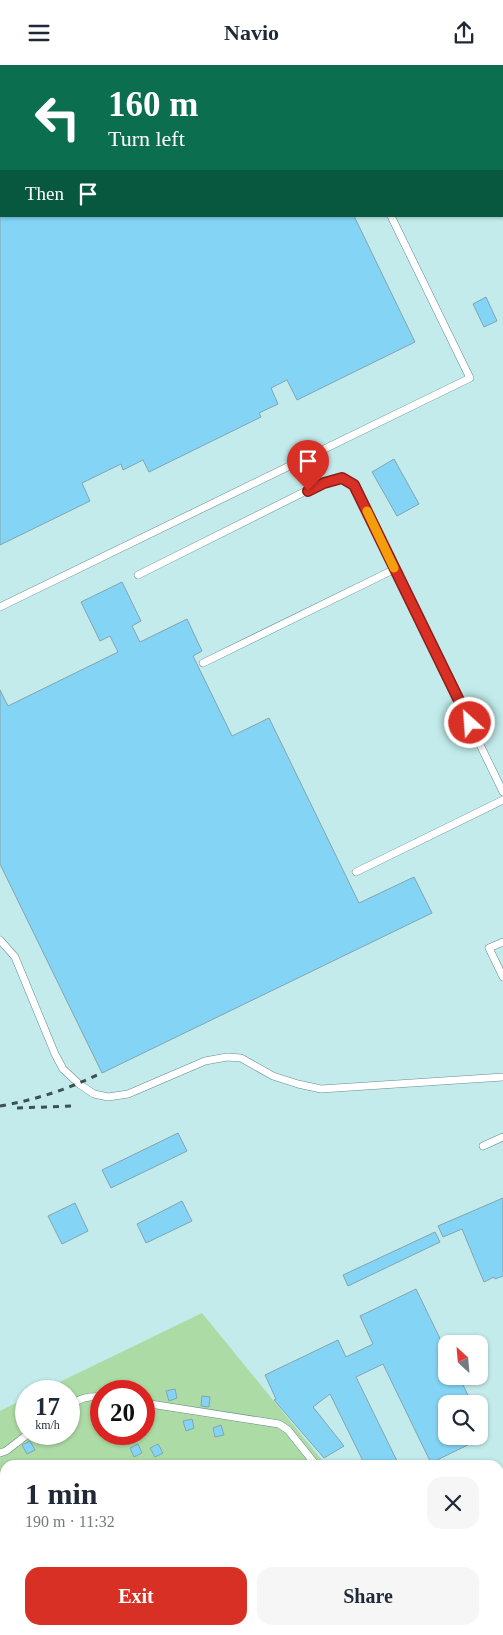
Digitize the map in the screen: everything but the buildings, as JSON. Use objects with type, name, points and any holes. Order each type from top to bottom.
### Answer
[{"type":"lane","points":[[0,607],[470,378],[391,217]]},
{"type":"lane","points":[[138,575],[324,483],[342,478],[354,485],[503,792]]},
{"type":"lane","points":[[203,663],[395,569]]},
{"type":"lane","points":[[356,872],[503,800]]},
{"type":"lane","points":[[0,940],[15,957],[54,1054],[63,1069],[79,1084],[94,1093],[108,1097],[128,1094],[205,1061],[227,1057],[241,1058],[273,1076],[321,1089],[503,1077]]},
{"type":"lane","points":[[503,942],[489,948],[503,977]]},
{"type":"lane","points":[[484,1146],[503,1137]]},
{"type":"lane","points":[[155,1405],[279,1424],[288,1430],[312,1460]]},
{"type":"lane","points":[[0,1453],[15,1444]]},
{"type":"green space","points":[[202,1313],[322,1460],[0,1460],[0,1411],[15,1404],[15,1445],[80,1445],[80,1380],[64,1380]]},
{"type":"railway","points":[[0,1106],[52,1093],[101,1073]]},
{"type":"railway","points":[[17,1108],[72,1106]]},
{"type":"slow traffic","points":[[367,511],[394,568]]},
{"type":"route","points":[[308,491],[324,483],[342,478],[354,485],[470,723]]}]
